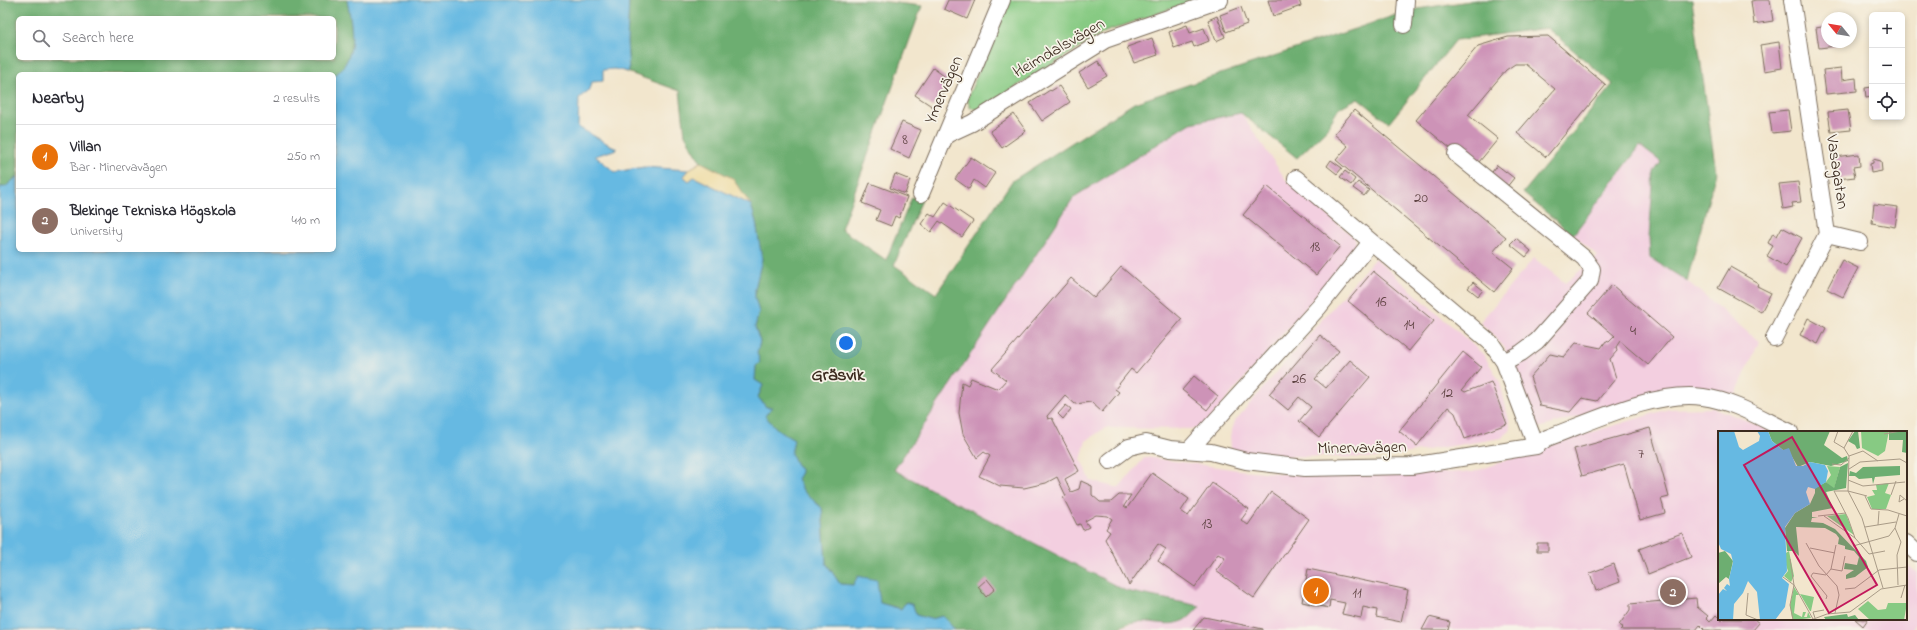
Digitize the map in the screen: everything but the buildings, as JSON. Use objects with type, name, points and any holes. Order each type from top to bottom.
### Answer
[{"type":"street","name":"Ymervägen","points":[[921,194],[1002,0]]},
{"type":"street","name":"Heimdalsvägen","points":[[946,135],[972,122],[1105,40],[1220,0]]},
{"type":"street","points":[[1404,25],[1406,0]]},
{"type":"street","name":"Vasagatan","points":[[1774,338],[1827,234],[1792,0]]},
{"type":"street","points":[[1456,154],[1584,258],[1592,269],[1590,281],[1537,341],[1521,353],[1504,362]]},
{"type":"street","points":[[1296,178],[1491,343],[1504,362],[1536,446]]},
{"type":"street","points":[[1827,234],[1860,242]]},
{"type":"street","points":[[1189,450],[1319,307],[1372,242]]},
{"type":"street","name":"Minervavägen","points":[[1110,461],[1129,447],[1146,444],[1211,452],[1246,461],[1305,468],[1410,466],[1536,446],[1547,438],[1644,403],[1664,398],[1702,396],[1734,405],[1788,431]]},
{"type":"street","points":[[1907,544],[1917,554]]},
{"type":"shaded area","points":[[1241,113],[1286,180],[1355,238],[1357,248],[1201,429],[1105,428],[1086,441],[1081,460],[1091,481],[1119,488],[1145,457],[1239,470],[1301,475],[1473,472],[1556,443],[1669,409],[1714,408],[1764,427],[1770,431],[1718,431],[1718,620],[1907,620],[1907,564],[1917,573],[1917,619],[1912,630],[1116,630],[1137,621],[1171,624],[1199,606],[1126,591],[894,470],[1074,196],[1191,123]]},
{"type":"shaded area","points":[[1640,146],[1661,162],[1650,258],[1687,281],[1759,342],[1735,396],[1708,388],[1631,402],[1538,428],[1527,413],[1515,371],[1504,347],[1480,322],[1534,258],[1565,283],[1598,256],[1573,235]]},
{"type":"shaded area","points":[[1375,258],[1484,355],[1500,382],[1511,429],[1502,438],[1376,458],[1241,455],[1231,448],[1230,436],[1235,421]]},
{"type":"green space","points":[[0,0],[347,0],[351,20],[352,41],[347,60],[336,74],[336,72],[16,72],[16,178],[5,187],[0,187]]},
{"type":"green space","points":[[629,0],[871,0],[922,6],[841,229],[886,260],[912,197],[922,200],[894,265],[936,294],[1012,181],[1134,103],[1411,10],[1476,0],[1692,0],[1716,172],[1687,281],[1650,258],[1649,237],[1654,172],[1661,162],[1640,146],[1573,235],[1523,193],[1613,84],[1547,28],[1456,40],[1389,123],[1358,98],[1339,108],[1326,130],[1297,158],[1241,113],[1191,123],[1074,197],[894,470],[1126,591],[1200,606],[1190,617],[1183,621],[1167,624],[1133,622],[1116,630],[955,630],[943,616],[930,619],[916,615],[913,605],[905,602],[902,609],[880,603],[853,585],[840,584],[826,563],[822,508],[804,492],[797,479],[801,472],[791,454],[794,439],[777,429],[765,416],[771,407],[766,407],[758,397],[763,385],[755,380],[756,366],[760,362],[757,353],[760,342],[755,327],[759,312],[755,298],[755,289],[762,259],[756,222],[751,205],[732,178],[701,162],[685,135],[680,91],[624,71],[629,71],[627,42]]},
{"type":"green space","points":[[1009,0],[1195,0],[1105,32],[978,110],[970,107],[967,99]]},
{"type":"sand","points":[[701,162],[732,178],[751,205],[694,177],[689,181],[683,176],[688,170]]},
{"type":"water","points":[[347,0],[629,0],[627,42],[629,72],[614,69],[603,70],[603,81],[592,82],[588,91],[579,98],[578,127],[617,149],[595,156],[615,172],[644,167],[688,170],[683,176],[689,181],[694,177],[751,205],[756,222],[762,259],[755,289],[755,298],[759,312],[755,327],[760,342],[757,353],[760,362],[756,366],[755,380],[763,385],[758,397],[766,407],[772,407],[765,416],[777,429],[794,439],[791,454],[801,472],[797,479],[804,492],[822,508],[826,563],[840,584],[853,585],[858,576],[877,580],[880,603],[901,609],[906,602],[913,605],[916,615],[930,619],[943,616],[955,630],[0,630],[0,187],[5,187],[16,178],[16,252],[336,252],[336,74],[347,60],[350,50],[352,41],[351,20]]},
{"type":"place","name":"Villan","points":[[1316,591]]},
{"type":"place","name":"Blekinge Tekniska Högskola","points":[[1673,592]]},
{"type":"district","name":"Gräsvik","points":[[838,376]]}]
